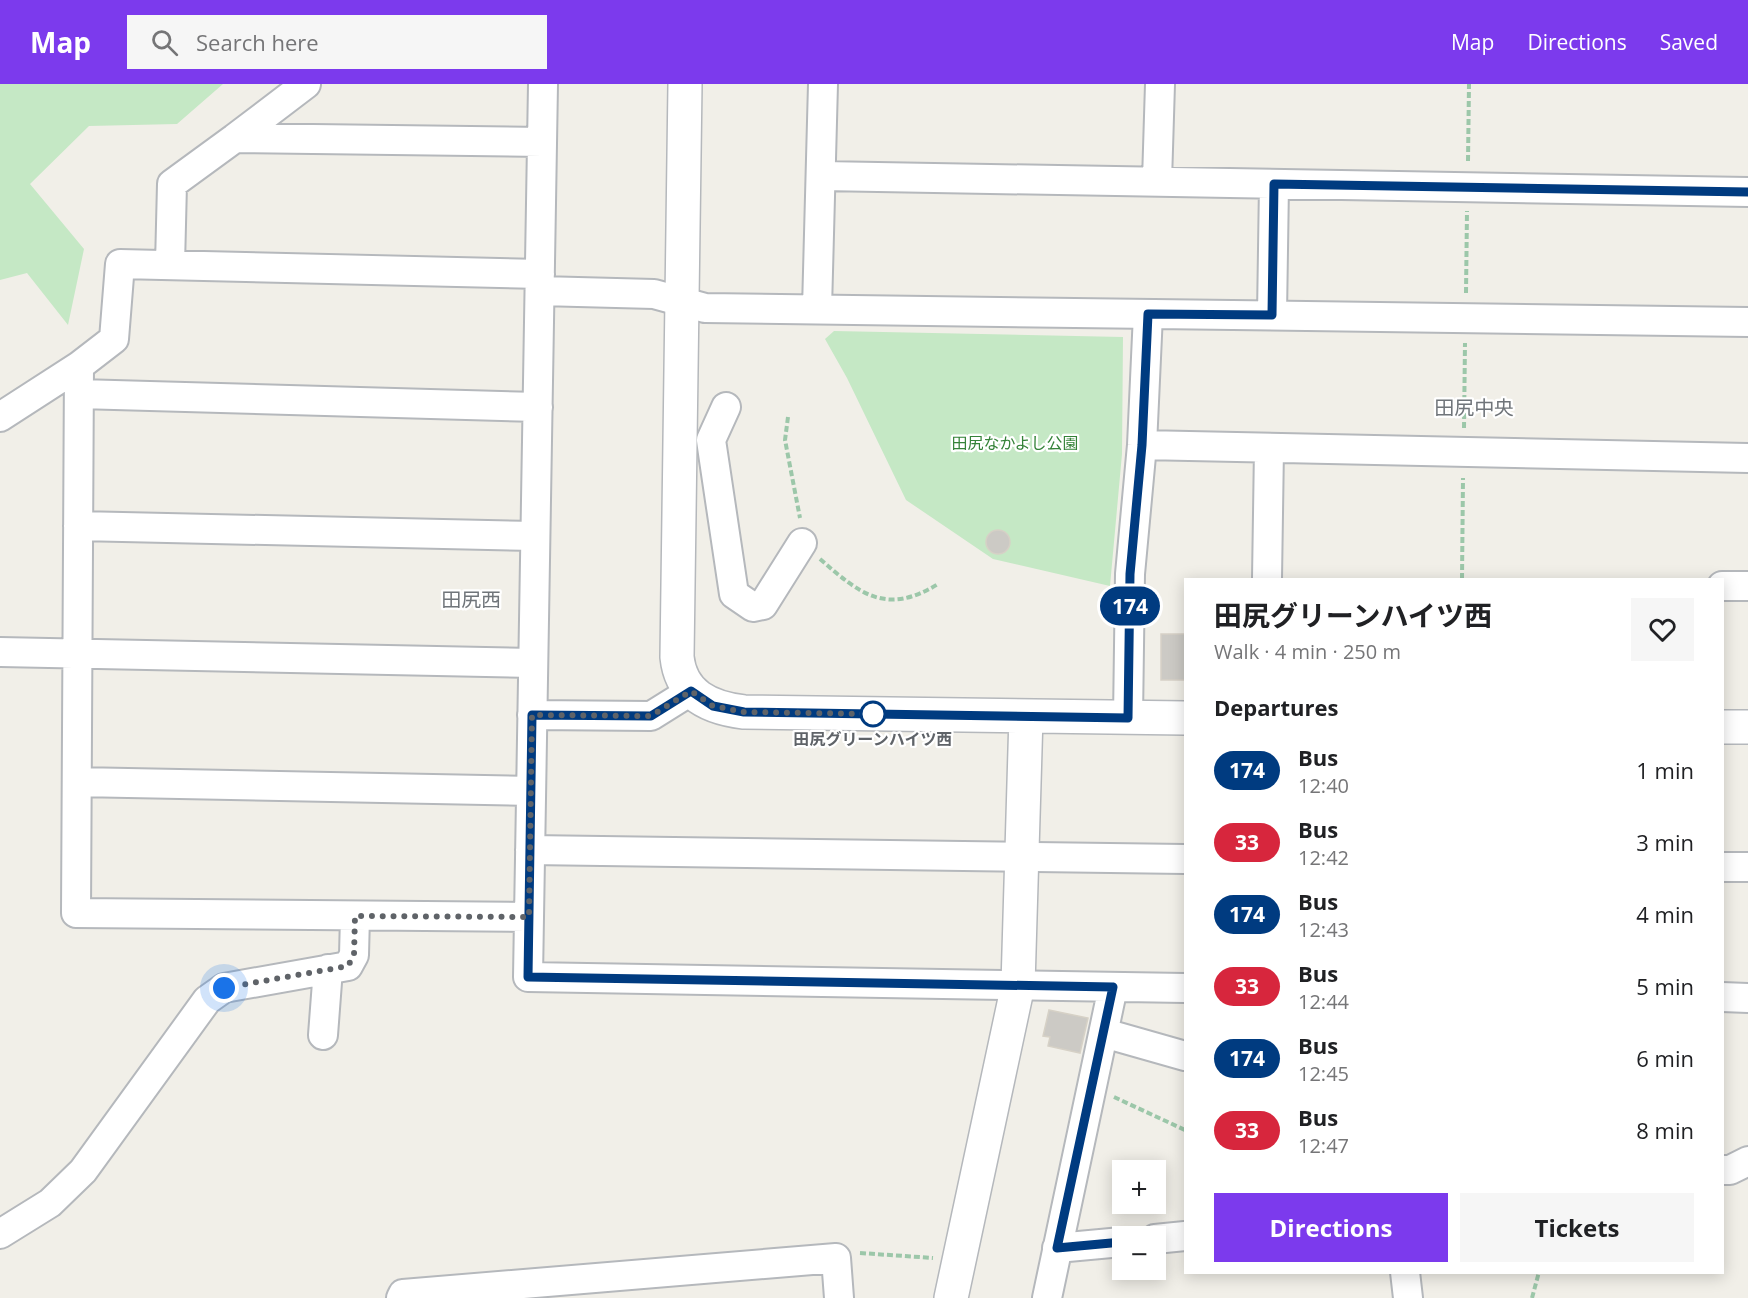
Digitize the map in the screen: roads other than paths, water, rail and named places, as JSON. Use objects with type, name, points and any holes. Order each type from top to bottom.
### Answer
[{"type":"street","points":[[170,265],[172,184],[306,84]]},
{"type":"street","points":[[543,84],[528,977],[1184,988]]},
{"type":"street","points":[[685,84],[677,657],[680,672],[691,691],[713,706],[744,712],[1184,718]]},
{"type":"street","points":[[817,309],[823,84]]},
{"type":"street","points":[[1157,181],[1160,84]]},
{"type":"street","points":[[235,138],[542,142]]},
{"type":"street","points":[[822,176],[1748,192]]},
{"type":"street","points":[[1272,315],[1274,184]]},
{"type":"street","points":[[0,417],[79,366],[114,339],[120,264],[540,282],[654,294],[705,308],[1748,322]]},
{"type":"street","points":[[1128,718],[1130,574],[1142,445],[1148,314]]},
{"type":"street","points":[[79,366],[76,913],[529,917]]},
{"type":"street","points":[[79,394],[538,407]]},
{"type":"street","points":[[726,407],[705,440],[734,594],[753,607],[763,605],[802,543]]},
{"type":"street","points":[[1142,445],[1748,458]]},
{"type":"street","points":[[1267,578],[1269,448]]},
{"type":"street","points":[[78,526],[535,536]]},
{"type":"street","points":[[1724,586],[1748,586]]},
{"type":"street","points":[[0,652],[533,663]]},
{"type":"street","points":[[532,715],[651,716],[691,691]]},
{"type":"street","points":[[951,1298],[1018,985],[1026,716]]},
{"type":"street","points":[[1724,727],[1748,727]]},
{"type":"street","points":[[77,782],[531,791]]},
{"type":"street","points":[[530,850],[1184,859]]},
{"type":"street","points":[[1724,867],[1748,867]]},
{"type":"street","points":[[0,1234],[50,1203],[82,1171],[207,1000],[224,988],[348,966],[354,955],[355,916]]},
{"type":"street","points":[[323,1035],[328,969]]},
{"type":"street","points":[[1047,1298],[1113,987]]},
{"type":"street","points":[[1724,997],[1748,998]]},
{"type":"street","points":[[1104,1033],[1184,1056]]},
{"type":"street","points":[[1724,1170],[1730,1170],[1748,1161]]},
{"type":"street","points":[[1166,1238],[1184,1236]]},
{"type":"street","points":[[1057,1248],[1112,1243]]},
{"type":"street","points":[[401,1298],[403,1294],[836,1258],[839,1298]]},
{"type":"street","points":[[1405,1274],[1408,1298]]},
{"type":"place","name":"田尻グリーンハイツ西","points":[[873,714]]},
{"type":"district","name":"田尻中央","points":[[1474,408]]},
{"type":"district","name":"田尻西","points":[[471,600]]},
{"type":"park label","name":"田尻なかよし公園","points":[[1015,443]]}]
